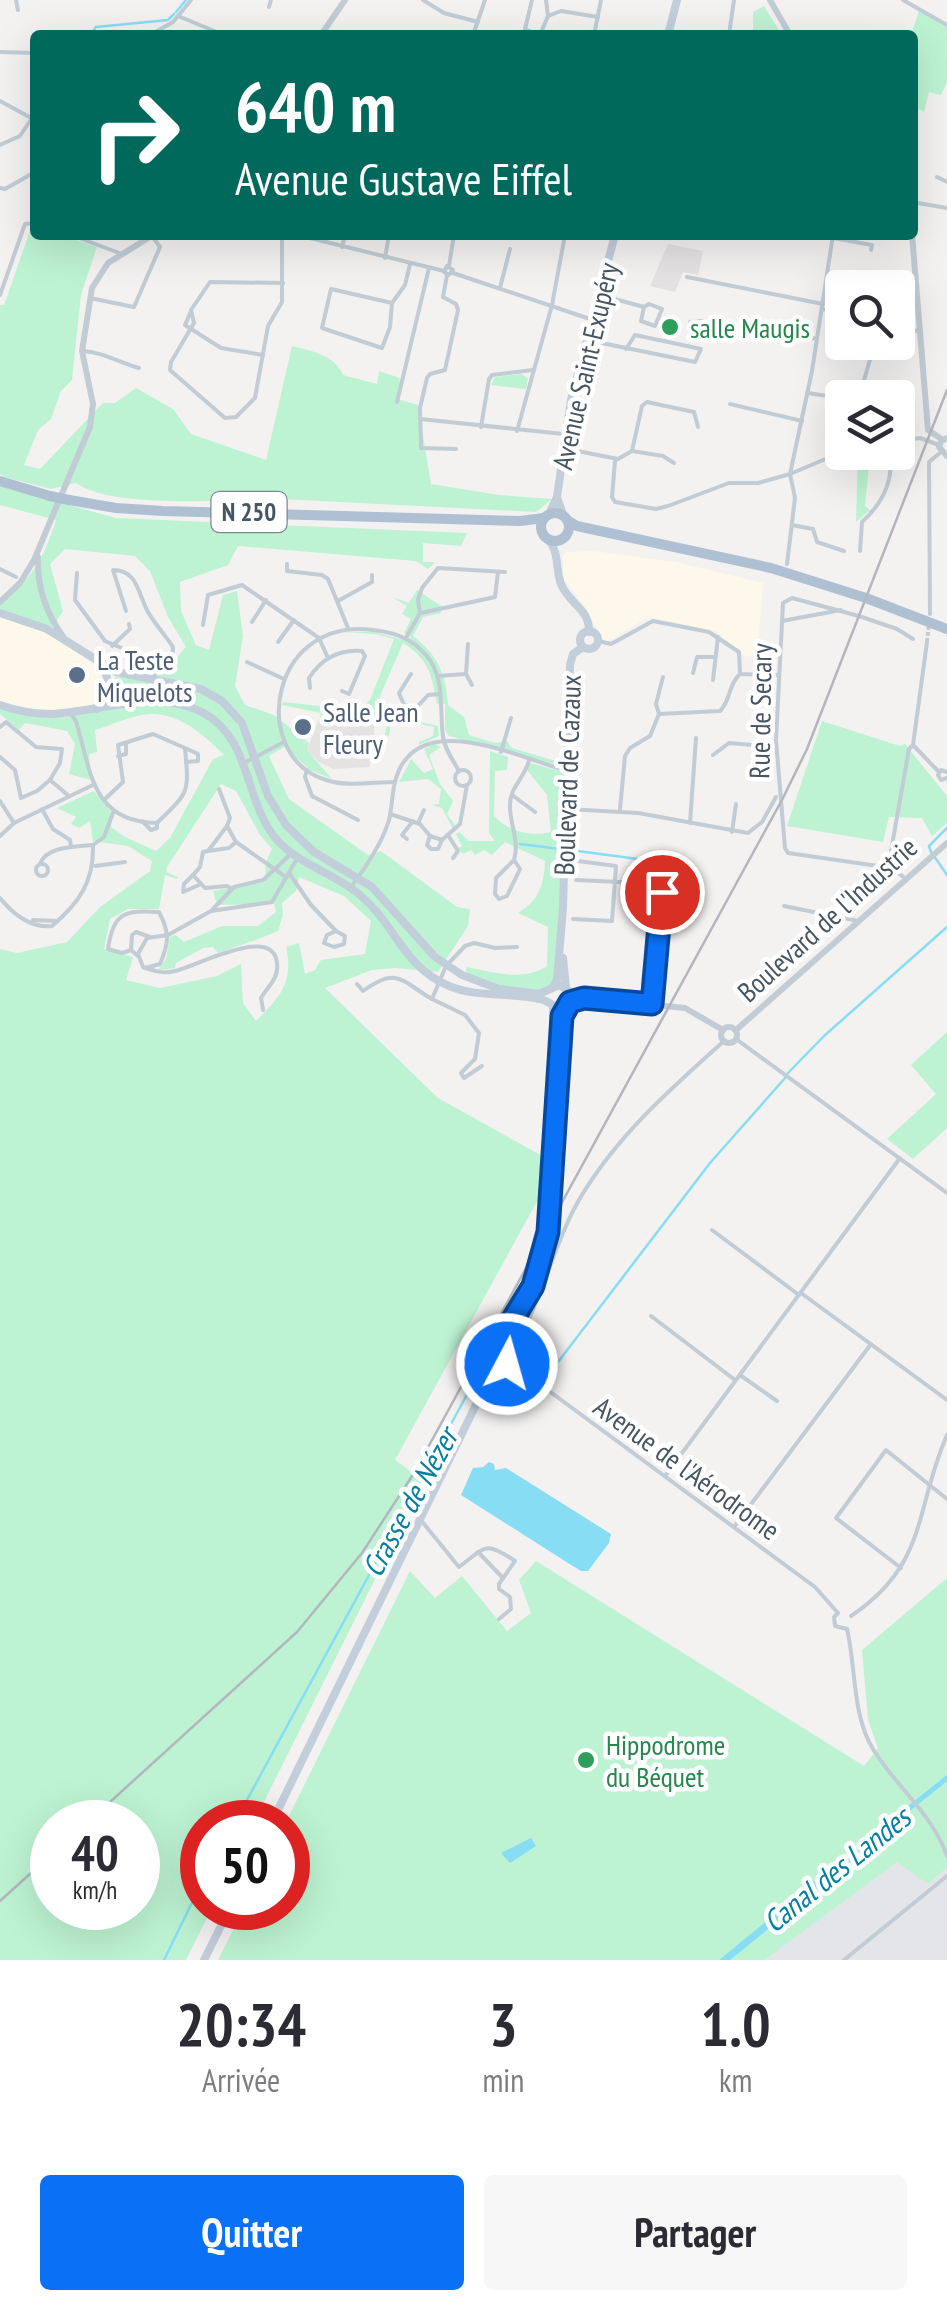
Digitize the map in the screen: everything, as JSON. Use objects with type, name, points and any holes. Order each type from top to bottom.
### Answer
[{"type":"main road","points":[[669,30],[677,0]]},
{"type":"main road","name":"Avenue Saint-Exupéry","points":[[546,516],[557,497],[565,434],[614,240]]},
{"type":"main road","name":"N 250","points":[[0,481],[69,500],[163,511],[488,520],[565,518],[577,526],[771,568],[947,629]]},
{"type":"main road","name":"Avenue Saint-Exupéry","points":[[557,497],[565,518]]},
{"type":"main road","points":[[545,536],[546,516]]},
{"type":"main road","points":[[565,518],[568,528],[560,542],[562,585],[586,616],[589,632]]},
{"type":"main road","name":"N 250","points":[[488,520],[560,542],[575,534],[610,533]]},
{"type":"main road","points":[[0,613],[65,639],[101,665],[124,674],[201,689],[222,701],[242,723],[268,796],[286,825],[314,852],[358,877],[380,895],[420,943],[446,966],[499,989],[539,994],[552,988],[568,998]]},
{"type":"main road","points":[[589,632],[596,634],[598,641],[593,648],[583,647],[580,638],[589,632]]},
{"type":"main road","name":"Boulevard de Cazaux","points":[[556,1074],[551,1004],[563,908],[570,662],[583,647]]},
{"type":"main road","points":[[97,709],[109,685],[101,665]]},
{"type":"main road","points":[[0,706],[32,713],[161,702],[190,707],[226,730],[244,763],[264,820],[280,844],[351,887],[374,907],[415,965],[440,982],[470,993],[551,1004],[568,998]]},
{"type":"main road","name":"Boulevard de Cazaux","points":[[493,1370],[487,1359],[497,1351],[533,1286],[548,1232],[556,1074],[568,998],[563,908]]},
{"type":"main road","points":[[283,1800],[493,1370],[502,1370],[506,1362],[497,1351]]},
{"type":"main road","points":[[204,1960],[219,1930]]},
{"type":"street","points":[[16,0],[18,10]]},
{"type":"street","points":[[157,30],[178,16],[191,0]]},
{"type":"street","points":[[269,7],[272,0]]},
{"type":"street","points":[[325,30],[345,0]]},
{"type":"street","points":[[423,0],[444,13],[478,22]]},
{"type":"street","points":[[475,30],[485,0]]},
{"type":"street","points":[[527,30],[532,0]]},
{"type":"street","points":[[541,30],[548,16],[546,0]]},
{"type":"street","points":[[595,30],[601,0]]},
{"type":"street","points":[[729,30],[734,0]]},
{"type":"street","points":[[770,0],[787,30]]},
{"type":"street","points":[[903,0],[947,25]]},
{"type":"street","points":[[548,16],[561,11],[598,17]]},
{"type":"street","points":[[178,16],[212,30]]},
{"type":"street","points":[[0,52],[30,53]]},
{"type":"street","points":[[0,101],[30,116]]},
{"type":"street","points":[[0,145],[20,136],[30,118]]},
{"type":"street","points":[[0,188],[30,175]]},
{"type":"street","points":[[937,177],[947,182]]},
{"type":"street","points":[[918,203],[947,208]]},
{"type":"street","points":[[0,295],[24,224],[30,223]]},
{"type":"street","points":[[84,240],[122,254]]},
{"type":"street","points":[[0,602],[22,580],[39,550],[91,425],[92,402],[82,351],[90,298],[104,268],[146,240]]},
{"type":"street","points":[[90,298],[134,307],[160,247],[156,240]]},
{"type":"street","points":[[282,240],[283,283],[282,302],[268,326],[254,400],[236,417],[224,418],[170,370],[195,320],[191,310],[206,285],[214,281],[283,283]]},
{"type":"street","points":[[321,240],[448,273],[593,320]]},
{"type":"street","points":[[342,247],[344,240]]},
{"type":"street","points":[[385,258],[388,240]]},
{"type":"street","points":[[453,240],[444,297],[456,304],[458,310],[446,368],[428,376],[420,420],[421,448],[456,448]]},
{"type":"street","points":[[517,431],[551,306],[564,240]]},
{"type":"street","points":[[787,564],[795,498],[790,474],[808,394],[832,240]]},
{"type":"street","points":[[849,240],[872,246],[871,250]]},
{"type":"street","points":[[912,240],[928,430],[943,446]]},
{"type":"street","points":[[500,290],[510,249]]},
{"type":"street","points":[[392,303],[332,289],[322,328],[382,348],[390,327],[392,303],[405,285],[410,264]]},
{"type":"street","points":[[397,402],[428,268]]},
{"type":"street","points":[[688,278],[825,307]]},
{"type":"street","points":[[600,295],[662,309],[655,326],[641,321],[644,307]]},
{"type":"street","points":[[690,322],[783,339],[792,332],[817,339]]},
{"type":"street","points":[[190,329],[221,348],[263,355]]},
{"type":"street","points":[[915,329],[920,330]]},
{"type":"street","points":[[587,340],[626,349],[694,362],[701,349],[635,335],[626,349]]},
{"type":"street","points":[[82,351],[102,352],[139,368]]},
{"type":"street","points":[[481,426],[488,379],[492,375],[533,370]]},
{"type":"street","points":[[808,394],[825,396]]},
{"type":"street","points":[[632,451],[642,406],[647,402],[694,412],[698,426]]},
{"type":"street","points":[[730,404],[802,421]]},
{"type":"street","points":[[420,420],[565,434]]},
{"type":"street","points":[[915,439],[943,446]]},
{"type":"street","points":[[930,614],[929,462],[943,446]]},
{"type":"street","points":[[563,448],[615,461],[632,451],[664,456],[674,463]]},
{"type":"street","points":[[615,461],[615,502],[656,509],[729,483],[758,482],[790,474],[825,459]]},
{"type":"street","points":[[860,551],[862,522],[879,506],[892,470]]},
{"type":"street","points":[[792,525],[808,526],[814,530],[817,542],[844,552]]},
{"type":"street","points":[[39,550],[41,594],[49,616],[65,639]]},
{"type":"street","points":[[288,564],[287,571],[328,579],[348,628]]},
{"type":"street","points":[[406,638],[420,613],[420,592],[438,568],[501,572],[495,597],[420,613]]},
{"type":"street","points":[[0,570],[16,577]]},
{"type":"street","points":[[126,611],[113,570],[134,579],[149,614],[173,647],[172,662],[155,670]]},
{"type":"street","points":[[76,573],[74,594],[79,609],[112,646],[138,656],[155,670]]},
{"type":"street","points":[[338,601],[366,587],[372,582],[372,575]]},
{"type":"street","points":[[203,625],[208,595],[242,585],[319,638],[328,658]]},
{"type":"street","name":"Rue de Secary","points":[[906,879],[892,868],[788,852],[778,793],[776,747],[783,603],[792,598],[841,610],[912,639]]},
{"type":"street","points":[[252,622],[266,600]]},
{"type":"street","points":[[782,621],[841,610]]},
{"type":"street","points":[[278,642],[294,620]]},
{"type":"street","points":[[598,641],[610,644],[653,621],[709,632],[739,652],[740,674]]},
{"type":"street","points":[[112,646],[130,629],[130,624]]},
{"type":"street","points":[[395,782],[341,784],[316,777],[284,742],[280,702],[284,679],[303,649],[319,638],[348,628],[372,630],[406,638],[429,658],[438,676],[443,739],[459,771],[470,774],[471,779],[460,824],[442,840],[438,850],[428,845],[430,836]]},
{"type":"street","points":[[713,680],[718,637]]},
{"type":"street","points":[[892,868],[890,851],[909,748],[913,745],[927,642]]},
{"type":"street","points":[[468,644],[466,674],[472,685]]},
{"type":"street","points":[[310,688],[312,672],[328,658],[348,651],[364,653],[354,688],[349,694],[342,691]]},
{"type":"street","points":[[693,674],[697,657],[716,656]]},
{"type":"street","points":[[247,662],[284,679]]},
{"type":"street","points":[[154,680],[155,670]]},
{"type":"street","points":[[411,674],[398,693],[404,705],[416,707],[428,694],[440,694]]},
{"type":"street","points":[[438,676],[466,674]]},
{"type":"street","points":[[659,714],[720,711],[733,680],[740,674],[780,676]]},
{"type":"street","points":[[620,812],[625,756],[630,748],[650,736],[659,714],[656,704],[663,677]]},
{"type":"street","points":[[76,721],[81,711]]},
{"type":"street","points":[[70,712],[76,721],[93,785],[113,813],[158,823],[186,794],[185,748]]},
{"type":"street","points":[[502,752],[511,718]]},
{"type":"street","points":[[0,727],[6,722],[36,746],[62,750],[50,780],[37,792],[20,798],[15,770],[0,757]]},
{"type":"street","points":[[104,800],[122,784],[116,746],[152,734],[198,754],[198,761],[186,762]]},
{"type":"street","points":[[690,824],[696,738]]},
{"type":"street","points":[[351,887],[380,843],[395,782],[414,750],[443,739],[465,740],[568,771]]},
{"type":"street","points":[[244,763],[284,742]]},
{"type":"street","points":[[713,755],[729,742],[776,747]]},
{"type":"street","points":[[118,756],[127,752],[126,744]]},
{"type":"street","points":[[913,745],[939,772],[940,779],[947,777]]},
{"type":"street","points":[[514,860],[519,871],[506,897],[499,898],[495,894],[496,878],[514,860],[517,851],[512,794],[526,774],[528,760]]},
{"type":"street","points":[[306,770],[312,796],[358,820]]},
{"type":"street","points":[[459,771],[455,780],[459,785],[467,785]]},
{"type":"street","points":[[50,780],[69,796]]},
{"type":"street","points":[[0,836],[14,823],[93,785]]},
{"type":"street","points":[[208,851],[230,818],[220,790]]},
{"type":"street","points":[[567,809],[620,812],[748,833],[778,793]]},
{"type":"street","points":[[512,794],[534,812]]},
{"type":"street","points":[[0,802],[14,823]]},
{"type":"street","points":[[732,832],[736,804]]},
{"type":"street","points":[[42,809],[52,830],[70,840],[71,848]]},
{"type":"street","points":[[407,839],[402,834],[424,810]]},
{"type":"street","points":[[40,864],[43,856],[52,851],[93,846],[104,837],[113,813]]},
{"type":"street","points":[[390,814],[415,822],[430,836],[442,840]]},
{"type":"street","points":[[227,826],[236,842],[274,870],[288,875],[336,931]]},
{"type":"street","points":[[448,835],[458,850],[453,858]]},
{"type":"street","points":[[201,884],[183,892],[181,888],[200,867],[203,852],[230,848],[236,842]]},
{"type":"street","name":"Boulevard de l'Industrie","points":[[736,1034],[947,843]]},
{"type":"street","points":[[0,898],[10,910],[31,920],[58,921],[81,897],[93,866],[93,846]]},
{"type":"street","points":[[263,1010],[261,998],[277,968],[273,956],[261,947],[241,947],[174,972],[145,968],[131,950],[132,935],[168,935],[211,911],[232,889],[263,880],[295,855]]},
{"type":"street","points":[[211,911],[272,902],[295,855]]},
{"type":"street","points":[[573,919],[612,921],[616,866],[578,860]]},
{"type":"street","points":[[93,866],[124,862]]},
{"type":"street","points":[[652,1004],[660,881],[665,870],[675,871],[676,882],[668,885],[659,898]]},
{"type":"street","points":[[192,875],[207,888],[232,889]]},
{"type":"street","points":[[576,880],[660,881],[668,885]]},
{"type":"street","points":[[224,898],[229,908]]},
{"type":"street","points":[[784,906],[858,921]]},
{"type":"street","points":[[131,950],[122,953],[108,948],[114,922],[126,912],[159,912],[169,944],[160,964],[145,968]]},
{"type":"street","points":[[138,957],[150,937]]},
{"type":"street","points":[[432,999],[446,966],[469,944],[516,947]]},
{"type":"street","points":[[358,984],[363,991],[379,980],[402,978],[465,1015],[479,1032],[478,1052],[461,1073],[464,1078],[482,1066]]},
{"type":"street","points":[[568,998],[685,1008],[723,1030],[732,1027],[736,1034],[947,1193]]},
{"type":"street","points":[[723,1030],[724,1041]]},
{"type":"street","points":[[724,1041],[731,1043],[736,1034]]},
{"type":"street","points":[[506,1362],[576,1206],[600,1170],[658,1100],[724,1041]]},
{"type":"street","points":[[664,1476],[900,1158]]},
{"type":"street","points":[[940,1188],[945,1183]]},
{"type":"street","points":[[712,1230],[947,1400]]},
{"type":"street","points":[[651,1316],[777,1401]]},
{"type":"street","points":[[734,1527],[871,1344]]},
{"type":"street","name":"Avenue de l'Aérodrome","points":[[506,1362],[815,1587],[838,1612]]},
{"type":"street","points":[[947,1435],[935,1463],[921,1523],[901,1568],[867,1606],[851,1616],[847,1628],[866,1735],[887,1769],[937,1831],[947,1856]]},
{"type":"street","points":[[901,1568],[836,1518],[886,1450],[947,1499]]},
{"type":"street","points":[[420,1519],[459,1567],[490,1546],[514,1561],[499,1588],[510,1597],[511,1609],[499,1618]]},
{"type":"street","points":[[478,1552],[503,1578]]},
{"type":"street","points":[[847,1628],[835,1626],[833,1620],[838,1612],[851,1616]]},
{"type":"street","points":[[844,1960],[947,1876]]},
{"type":"shaded area","points":[[668,244],[703,251],[698,275],[683,272],[675,292],[650,286]]},
{"type":"shaded area","points":[[593,551],[676,562],[763,583],[757,657],[744,656],[716,631],[653,618],[608,641],[603,639],[564,579],[566,552]]},
{"type":"shaded area","points":[[0,616],[30,624],[100,669],[106,690],[97,703],[45,711],[0,703]]},
{"type":"shaded area","points":[[319,719],[374,725],[375,761],[369,767],[333,769],[319,762],[307,750]]},
{"type":"shaded area","points":[[898,1861],[928,1884],[947,1868],[947,1960],[765,1960]]},
{"type":"green space","points":[[764,6],[779,30],[753,30],[753,12]]},
{"type":"green space","points":[[919,11],[947,27],[947,82],[941,95],[929,92],[924,112],[918,109],[918,30],[913,30]]},
{"type":"green space","points":[[30,231],[30,240],[76,240],[97,247],[81,295],[72,380],[61,391],[51,419],[38,430],[24,465],[40,469],[103,403],[115,403],[136,388],[173,409],[191,434],[266,460],[292,346],[329,358],[343,375],[377,384],[379,371],[400,378],[397,399],[418,405],[431,484],[552,499],[536,512],[260,498],[164,501],[113,496],[76,483],[51,489],[5,477],[0,474],[0,305],[4,305]]},
{"type":"green space","points":[[522,374],[528,379],[526,389],[491,385],[495,377]]},
{"type":"green space","points":[[858,470],[869,470],[865,506],[870,510],[856,522]]},
{"type":"green space","points":[[0,486],[116,518],[467,533],[461,546],[423,543],[423,562],[435,562],[428,569],[416,561],[238,546],[228,565],[180,582],[181,611],[196,645],[209,650],[223,595],[237,591],[243,636],[235,686],[245,705],[274,715],[309,743],[307,750],[332,779],[310,770],[284,747],[269,756],[289,799],[368,855],[381,851],[457,907],[470,909],[468,926],[438,972],[372,970],[325,988],[438,1098],[546,1158],[545,1187],[395,1460],[424,1481],[265,1800],[180,1800],[180,1930],[201,1930],[186,1960],[0,1960],[0,949],[17,953],[67,942],[100,907],[150,871],[152,861],[128,846],[93,841],[90,821],[79,828],[71,824],[76,817],[57,808],[94,791],[112,813],[111,827],[156,851],[170,838],[213,759],[224,755],[181,721],[160,714],[142,715],[95,730],[97,752],[89,754],[91,780],[69,774],[75,744],[67,731],[25,723],[19,730],[0,714],[0,709],[67,717],[92,710],[106,704],[115,677],[145,678],[159,674],[186,647],[168,617],[150,571],[135,556],[65,549],[50,564],[63,611],[51,629],[0,609],[0,604],[36,566],[56,520],[0,505]],"holes":[[[221,784],[236,791],[272,849],[266,862],[265,882],[213,891],[217,905],[274,904],[276,912],[258,926],[222,926],[184,942],[175,935],[170,937],[166,959],[158,970],[175,968],[176,963],[203,948],[213,947],[218,953],[278,931],[282,903],[296,891],[299,877],[344,896],[371,921],[365,954],[321,960],[315,970],[305,974],[299,943],[286,947],[288,970],[283,988],[256,1021],[243,1003],[241,964],[217,976],[160,988],[126,980],[133,957],[104,949],[110,919],[128,909],[159,909],[165,875],[178,877],[166,872],[167,867]]]},
{"type":"green space","points":[[417,590],[441,606],[441,613],[423,617],[413,636],[439,666],[448,705],[464,717],[469,735],[495,743],[507,741],[512,748],[559,762],[564,738],[564,767],[449,736],[445,730],[445,704],[437,704],[428,669],[419,655],[403,643],[380,696],[387,715],[438,726],[439,736],[419,745],[433,736],[434,727],[403,720],[391,724],[389,736],[385,735],[387,721],[374,720],[374,725],[320,719],[321,713],[282,705],[283,702],[357,710],[370,700],[394,639],[343,632],[373,632],[409,641],[411,637],[404,633],[411,619],[402,614],[407,606],[392,597],[409,603]]},
{"type":"green space","points":[[822,721],[900,746],[905,744],[947,796],[947,823],[932,836],[922,818],[889,817],[883,842],[787,826]]},
{"type":"green space","points":[[435,744],[441,747],[429,755],[440,784],[453,801],[447,814],[456,826],[453,829],[442,808],[432,805],[439,804],[441,789],[428,779],[399,782],[411,759],[424,773],[433,769],[424,749]]},
{"type":"green space","points":[[490,751],[508,757],[507,770],[495,771],[494,816],[521,832],[551,832],[547,795],[527,770],[528,766],[531,763],[563,772],[560,910],[553,982],[534,991],[512,990],[467,976],[466,967],[518,975],[547,966],[548,927],[518,913],[539,891],[545,861],[505,842],[492,855],[484,850],[475,855],[471,850],[463,854],[458,848],[462,846],[456,834],[459,832],[469,841],[495,841],[489,833]]},
{"type":"green space","points":[[947,1032],[947,1128],[913,1159],[887,1139],[936,1094],[911,1065]]},
{"type":"green space","name":"Hippodrome du Béquet","points":[[536,1561],[864,1766],[878,1748],[868,1720],[862,1650],[947,1578],[947,1868],[928,1884],[897,1862],[765,1960],[218,1960],[233,1930],[310,1930],[310,1800],[297,1800],[410,1571],[435,1598],[462,1576],[507,1631],[531,1613],[519,1580]]},
{"type":"water","points":[[489,1462],[495,1470],[506,1468],[611,1534],[609,1543],[588,1571],[581,1571],[461,1495],[473,1468]]},
{"type":"water","points":[[900,1812],[905,1818],[730,1960],[719,1960]]},
{"type":"water","points":[[531,1838],[536,1846],[510,1863],[501,1853]]},
{"type":"waterway","points":[[176,12],[186,0]]},
{"type":"waterway","points":[[94,30],[168,20],[174,14]]},
{"type":"waterway","name":"Crasse de Nézer","points":[[931,852],[929,846],[947,828]]},
{"type":"waterway","points":[[520,844],[560,849]]},
{"type":"waterway","points":[[570,850],[638,859]]},
{"type":"waterway","name":"Crasse de Nézer","points":[[934,856],[947,875]]},
{"type":"waterway","name":"Crasse de Nézer","points":[[788,1073],[947,927]]},
{"type":"waterway","name":"Crasse de Nézer","points":[[247,1800],[470,1389],[519,1408],[710,1163],[785,1078]]},
{"type":"waterway","name":"Canal des Landes","points":[[897,1818],[947,1778]]},
{"type":"waterway","name":"Crasse de Nézer","points":[[164,1960],[180,1927]]},
{"type":"tunnel","points":[[927,642],[929,624]]},
{"type":"railway","points":[[112,1800],[297,1632],[362,1553],[414,1473],[783,798],[807,749],[947,390]]},
{"type":"railway","points":[[0,1901],[30,1874]]},
{"type":"place","name":"salle Maugis","points":[[670,327]]},
{"type":"place","name":"La Teste Miquelots","points":[[77,675]]},
{"type":"place","name":"Salle Jean Fleury","points":[[303,727]]},
{"type":"place","name":"Hippodrome du Béquet","points":[[586,1760]]},
{"type":"route","points":[[507,1364],[505,1355],[497,1351],[499,1342],[533,1286],[548,1232],[562,1016],[570,1002],[584,998],[652,1004],[662,892]]}]
